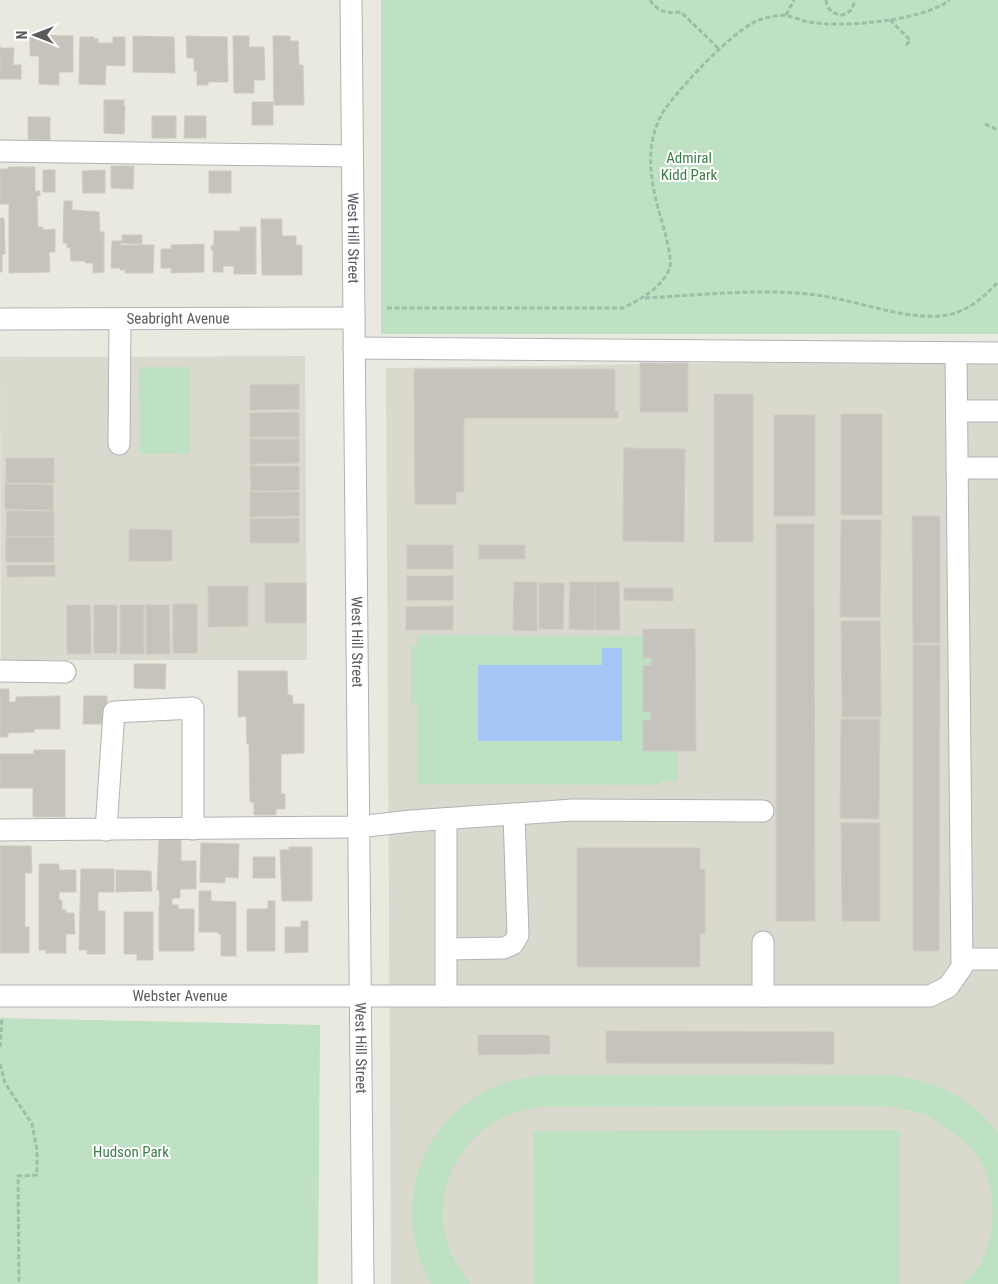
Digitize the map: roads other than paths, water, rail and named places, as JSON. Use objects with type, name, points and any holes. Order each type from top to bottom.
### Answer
[{"type":"street","name":"West Hill Street","points":[[351,0],[363,1284]]},
{"type":"street","points":[[0,151],[352,156]]},
{"type":"street","name":"Seabright Avenue","points":[[0,319],[354,318]]},
{"type":"street","points":[[119,444],[120,319]]},
{"type":"street","points":[[354,348],[998,353]]},
{"type":"street","points":[[956,353],[962,959],[998,959]]},
{"type":"street","points":[[957,411],[998,411]]},
{"type":"street","points":[[957,468],[998,468]]},
{"type":"street","points":[[0,671],[65,672]]},
{"type":"street","points":[[106,830],[114,712],[193,708],[193,829]]},
{"type":"street","points":[[0,830],[358,827],[573,810],[763,810]]},
{"type":"street","points":[[447,950],[504,948],[512,944],[518,935],[514,814]]},
{"type":"street","points":[[446,819],[446,996]]},
{"type":"street","points":[[763,942],[763,996]]},
{"type":"street","name":"Webster Avenue","points":[[2,996],[930,996],[948,987],[962,967],[962,959]]},
{"type":"water","points":[[602,648],[622,648],[622,741],[478,741],[478,665],[602,665]]},
{"type":"park label","name":"Admiral Kidd Park","points":[[689,166]]},
{"type":"park label","name":"Hudson Park","points":[[131,1152]]}]
